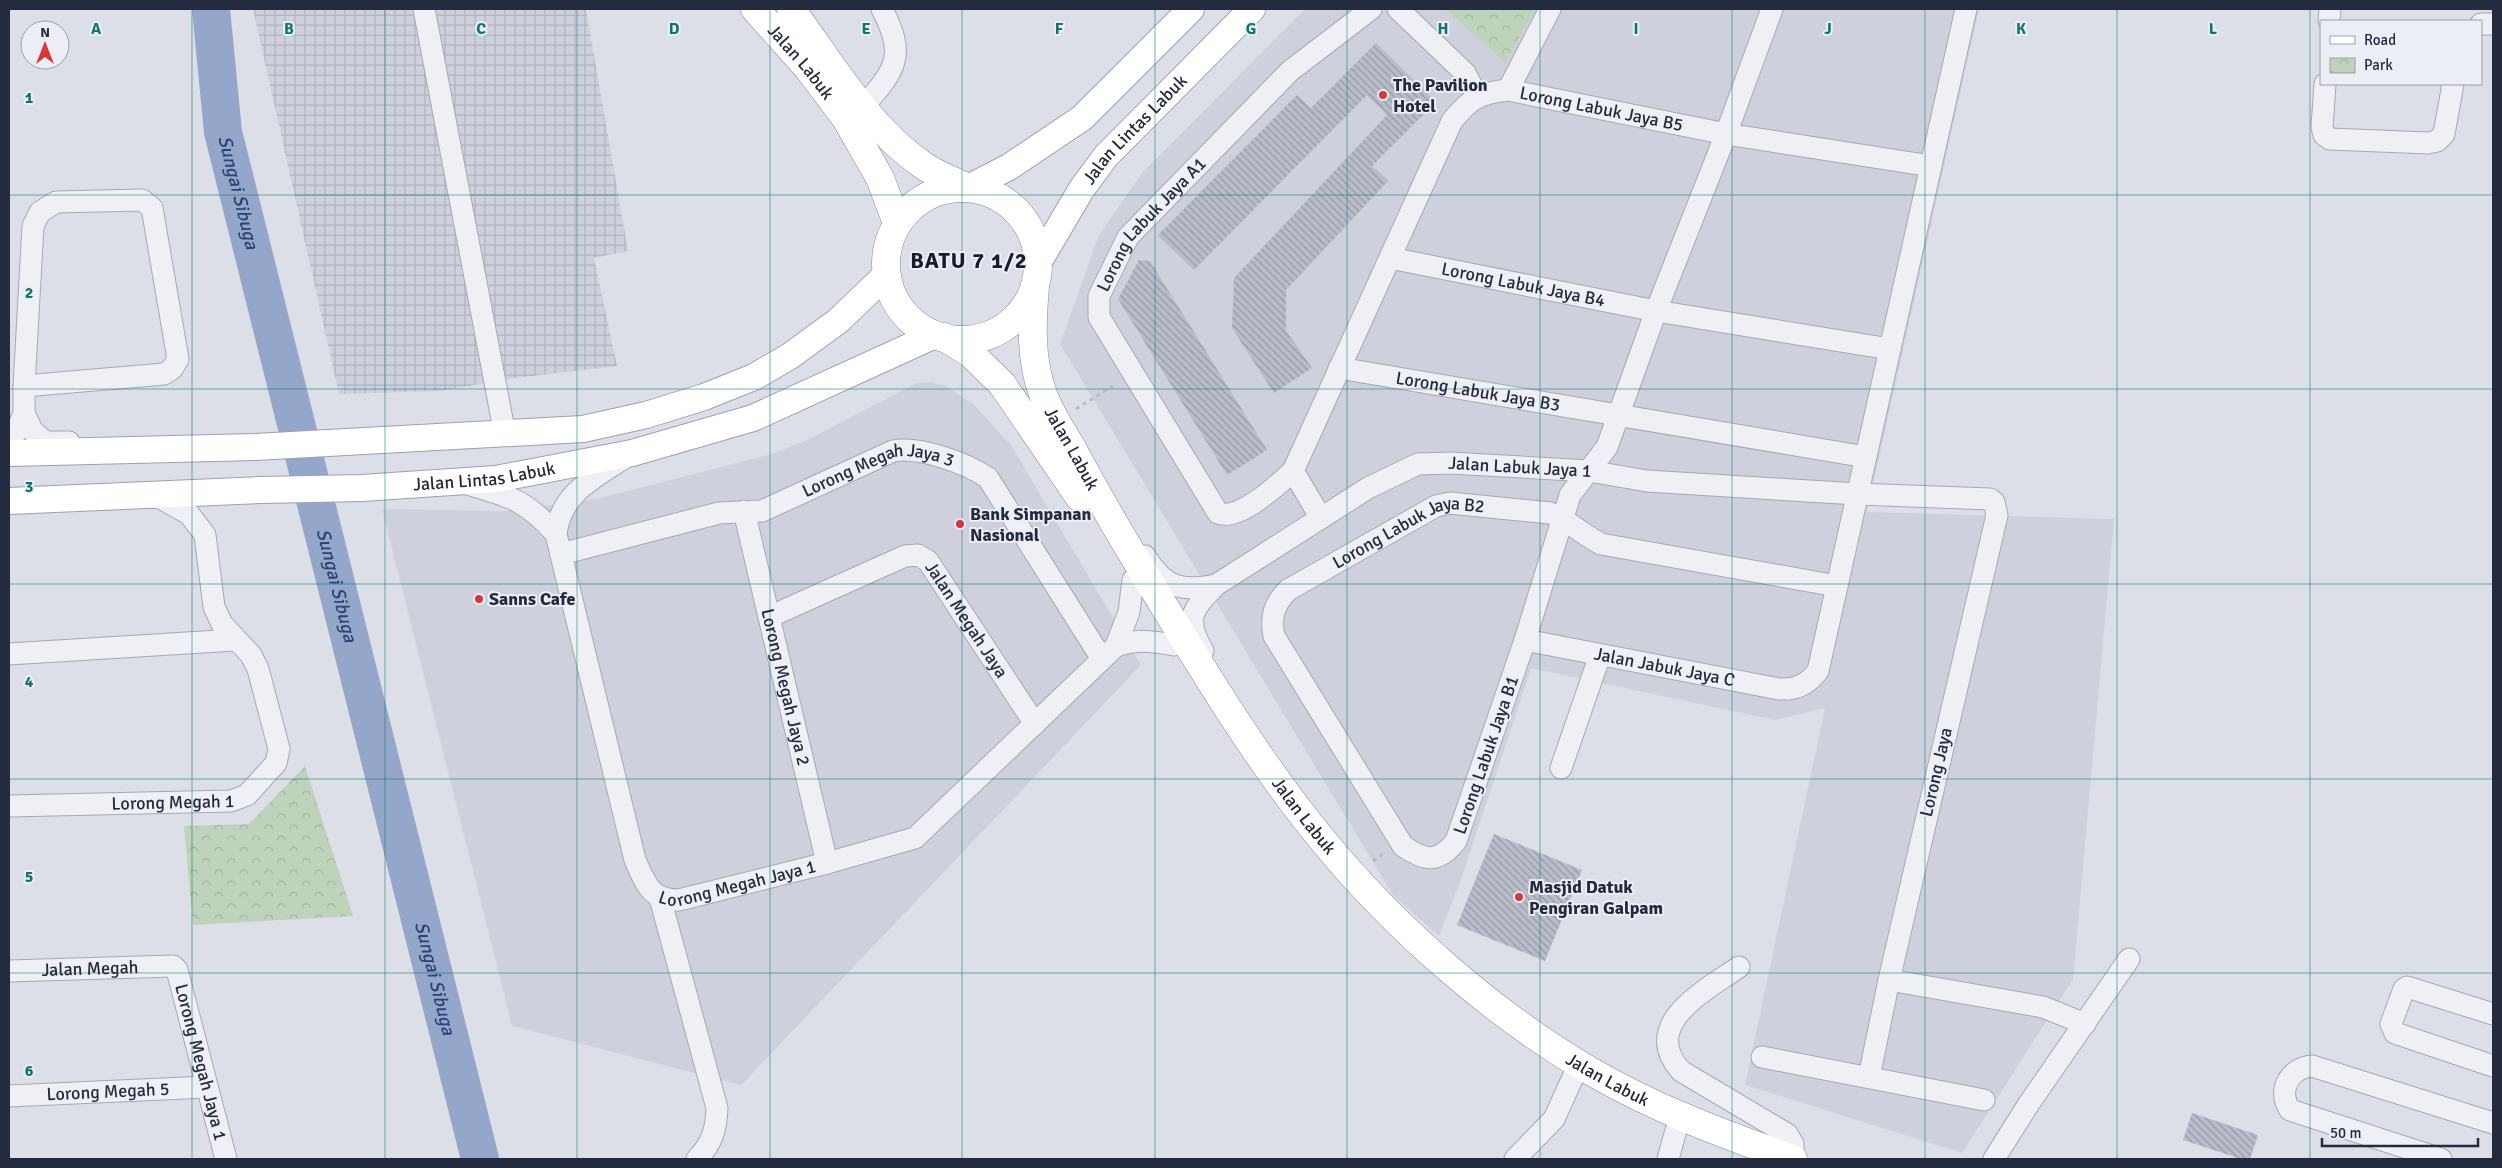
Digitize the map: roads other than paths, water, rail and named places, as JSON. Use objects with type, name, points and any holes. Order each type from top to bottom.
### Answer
[{"type":"highway","name":"Jalan Labuk","points":[[755,9],[807,67],[854,112]]},
{"type":"highway","points":[[768,9],[798,47],[807,67]]},
{"type":"highway","points":[[791,9],[854,112],[897,223]]},
{"type":"highway","points":[[854,112],[876,125],[901,149],[926,168],[968,188],[997,197],[1010,205],[1025,221],[1034,241],[1036,274],[1025,306],[1009,323],[989,334],[967,339],[939,336],[908,318],[898,305],[886,275],[886,257],[889,240],[897,223],[916,203],[928,196],[954,188],[968,188]]},
{"type":"highway","name":"Jalan Labuk","points":[[1036,274],[1032,327],[1034,360],[1043,395],[1102,504],[1218,694],[1325,844],[1378,902],[1451,971],[1553,1048],[1598,1076],[1684,1119],[1793,1159]]},
{"type":"highway","name":"Jalan Labuk","points":[[939,336],[970,353],[1002,384],[1052,455],[1218,715],[1336,878],[1388,933],[1436,973],[1574,1075],[1628,1107],[1676,1130],[1750,1159]]},
{"type":"main road","points":[[968,188],[1008,166],[1082,118],[1191,9]]},
{"type":"main road","name":"Jalan Lintas Labuk","points":[[1036,274],[1081,190],[1106,156],[1252,9]]},
{"type":"main road","name":"Jalan Lintas Labuk","points":[[9,453],[255,447],[505,435],[583,429],[646,415],[704,397],[754,377],[790,356],[838,321],[886,275]]},
{"type":"main road","name":"Jalan Lintas Labuk","points":[[9,501],[260,490],[362,488],[496,479],[632,453],[753,418],[939,336]]},
{"type":"street","points":[[424,9],[505,435]]},
{"type":"street","points":[[854,112],[886,80],[894,68],[896,52],[888,20],[882,9]]},
{"type":"street","name":"Lorong Labuk Jaya A1","points":[[1293,471],[1273,490],[1232,515],[1218,513],[1099,316],[1099,296],[1128,237],[1290,71],[1371,9]]},
{"type":"street","points":[[1321,518],[1293,471],[1452,121],[1466,104],[1477,96],[1465,73],[1398,9]]},
{"type":"street","points":[[1508,90],[1550,9]]},
{"type":"street","name":"Lorong Labuk Jaya B1","points":[[1273,613],[1274,636],[1404,846],[1418,856],[1432,859],[1447,852],[1456,841],[1525,640],[1570,495],[1607,447],[1656,311],[1726,134],[1772,9]]},
{"type":"street","points":[[1837,586],[1966,9]]},
{"type":"street","points":[[2325,85],[2322,127],[2324,135],[2330,139],[2428,143],[2437,141],[2444,134],[2452,85]]},
{"type":"street","name":"Lorong Labuk Jaya B5","points":[[1477,96],[1508,90],[1726,134],[1931,166]]},
{"type":"street","points":[[9,441],[17,432],[24,413],[24,386],[33,226],[40,212],[56,202],[142,200],[152,208],[178,359],[172,369],[164,374],[24,386]]},
{"type":"street","name":"Lorong Labuk Jaya B4","points":[[1390,258],[1656,311],[1890,349]]},
{"type":"street","name":"Lorong Labuk Jaya B3","points":[[1339,368],[1866,457]]},
{"type":"street","points":[[24,413],[32,430],[45,442],[125,441],[147,449]]},
{"type":"street","name":"Lorong Megah Jaya 3","points":[[561,554],[719,512],[762,511],[893,451],[911,450],[973,467],[988,478],[1109,653]]},
{"type":"street","name":"Lorong Megah Jaya 1","points":[[632,453],[579,489],[569,499],[558,518],[556,534],[635,860],[650,889],[660,898],[679,900],[908,842],[915,838],[1109,653],[1128,612],[1133,580]]},
{"type":"street","name":"Jalan Labuk Jaya 1","points":[[1216,584],[1368,488],[1418,464],[1451,463],[1589,471],[1647,481],[1857,494]]},
{"type":"street","name":"Lorong Megah Jaya 1","points":[[458,482],[510,496],[541,517],[556,534]]},
{"type":"street","name":"Lorong Megah 1","points":[[9,806],[231,801],[247,795],[276,762],[279,749],[258,669],[251,655],[234,640],[222,624],[214,607],[205,535],[198,523],[189,514],[153,494]]},
{"type":"street","name":"Lorong Jaya","points":[[1857,494],[1984,498],[1994,502],[1997,515],[1889,980]]},
{"type":"street","name":"Lorong Labuk Jaya B2","points":[[1273,613],[1278,601],[1288,590],[1436,506],[1450,503],[1550,512],[1601,544],[1837,586]]},
{"type":"street","points":[[1102,504],[1126,527],[1161,577],[1171,584],[1184,588],[1194,589],[1216,584]]},
{"type":"street","name":"Lorong Megah Jaya 2","points":[[744,512],[827,863]]},
{"type":"street","name":"Jalan Megah Jaya","points":[[768,617],[905,556],[918,556],[928,561],[1034,724]]},
{"type":"street","points":[[1216,584],[1200,602],[1191,622],[1193,634],[1207,659],[1218,694]]},
{"type":"street","name":"Jalan Jabuk Jaya C","points":[[1525,640],[1792,690],[1804,685],[1818,672],[1837,586]]},
{"type":"street","points":[[9,654],[234,640]]},
{"type":"street","points":[[1109,653],[1142,640],[1174,645]]},
{"type":"street","points":[[1561,768],[1600,655]]},
{"type":"street","points":[[660,898],[717,1108],[716,1131],[709,1146],[697,1159]]},
{"type":"street","points":[[1994,1159],[2028,1105],[2129,958]]},
{"type":"street","name":"Lorong Megah Jaya 1","points":[[173,966],[177,970],[226,1159]]},
{"type":"street","name":"Jalan Megah","points":[[9,971],[173,966]]},
{"type":"street","points":[[1739,967],[1681,1008],[1672,1022],[1668,1040],[1672,1060],[1681,1071],[1787,1134],[1793,1144],[1793,1159]]},
{"type":"street","points":[[1869,1077],[1889,980],[2043,1007],[2085,1024]]},
{"type":"street","points":[[2493,1014],[2407,987],[2404,989],[2391,1024],[2395,1033],[2493,1066]]},
{"type":"street","points":[[1762,1056],[1984,1100]]},
{"type":"street","points":[[2441,1159],[2290,1110],[2284,1097],[2288,1080],[2298,1070],[2312,1066],[2493,1123]]},
{"type":"street","points":[[1516,1159],[1554,1118],[1574,1075]]},
{"type":"street","name":"Lorong Megah 5","points":[[9,1096],[208,1087]]},
{"type":"street","points":[[1668,1159],[1676,1130]]},
{"type":"waterway","name":"Sungai Sibuga","points":[[211,9],[223,132],[480,1159]]},
{"type":"place","name":"The Pavilion Hotel","points":[[1383,95]]},
{"type":"place","name":"Bank Simpanan Nasional","points":[[960,524]]},
{"type":"place","name":"Sanns Cafe","points":[[479,599]]},
{"type":"place","name":"Masjid Datuk Pengiran Galpam","points":[[1519,897]]},
{"type":"district","name":"BATU 7 1/2","points":[[969,260]]}]
